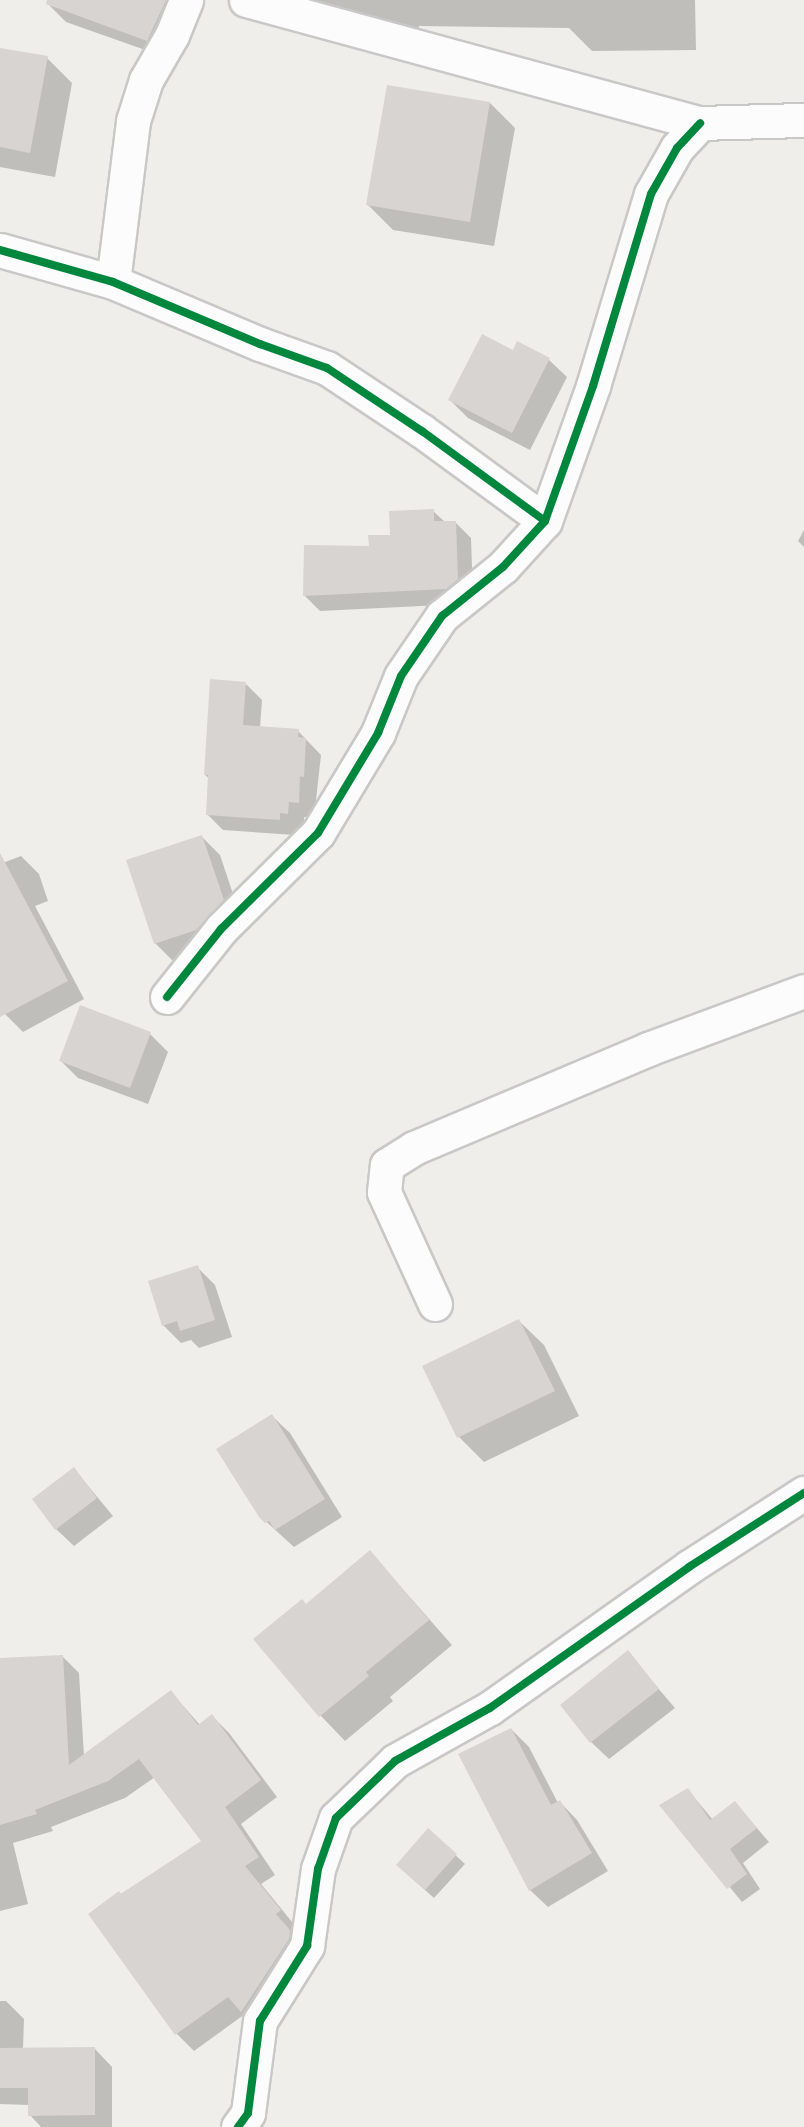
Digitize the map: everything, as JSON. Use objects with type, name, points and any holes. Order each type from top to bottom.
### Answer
[{"type":"street","points":[[112,282],[133,121],[146,80],[172,36],[186,0]]},
{"type":"street","points":[[246,0],[700,123],[804,120]]},
{"type":"street","points":[[167,997],[221,929],[318,833],[378,734],[402,676],[442,616],[503,567],[545,521],[593,386],[651,194],[677,148],[700,123]]},
{"type":"street","points":[[0,250],[112,282],[260,344],[327,368],[422,431],[545,521]]},
{"type":"street","points":[[435,1304],[384,1192],[387,1166],[414,1148],[648,1049],[804,991]]},
{"type":"street","points":[[238,2127],[248,2113],[260,2021],[307,1946],[318,1869],[336,1818],[395,1761],[490,1708],[689,1567],[804,1493]]},
{"type":"building","points":[[47,0],[166,0],[147,41],[46,4]]},
{"type":"building","points":[[0,48],[48,56],[30,153],[0,147]]},
{"type":"building","points":[[387,85],[490,102],[470,222],[366,205]]},
{"type":"building","points":[[482,334],[513,350],[517,341],[550,358],[512,433],[448,400]]},
{"type":"building","points":[[434,509],[434,521],[456,521],[458,579],[446,589],[303,596],[304,545],[369,546],[368,535],[390,535],[389,511]]},
{"type":"building","points":[[210,679],[246,682],[243,725],[299,729],[298,737],[306,738],[304,777],[300,776],[299,803],[289,802],[288,814],[280,813],[280,820],[206,815],[208,775],[204,775]]},
{"type":"building","points":[[202,835],[224,900],[196,930],[154,944],[126,860]]},
{"type":"building","points":[[0,853],[68,981],[0,1017]]},
{"type":"building","points":[[80,1005],[151,1032],[130,1088],[59,1061]]},
{"type":"building","points":[[198,1265],[215,1320],[180,1331],[177,1321],[162,1326],[148,1281]]},
{"type":"building","points":[[519,1319],[555,1391],[457,1438],[422,1366]]},
{"type":"building","points":[[272,1414],[325,1499],[275,1530],[269,1521],[265,1523],[259,1517],[216,1449]]},
{"type":"building","points":[[74,1467],[97,1498],[55,1530],[32,1499]]},
{"type":"building","points":[[370,1550],[429,1620],[366,1672],[369,1676],[319,1717],[253,1639],[302,1599],[306,1604]]},
{"type":"building","points":[[628,1650],[659,1689],[590,1743],[560,1705]]},
{"type":"building","points":[[63,1655],[69,1765],[171,1690],[198,1725],[212,1714],[261,1780],[225,1807],[259,1857],[245,1866],[281,1910],[276,1914],[290,1930],[289,1939],[241,2012],[228,1997],[175,2035],[88,1914],[119,1891],[121,1894],[201,1841],[139,1759],[108,1781],[35,1810],[37,1814],[0,1825],[0,1658]]},
{"type":"building","points":[[511,1728],[551,1805],[560,1800],[592,1853],[529,1891],[458,1754]]},
{"type":"building","points":[[688,1788],[710,1820],[735,1801],[757,1828],[730,1849],[747,1874],[727,1889],[659,1805]]},
{"type":"building","points":[[428,1828],[457,1854],[425,1890],[396,1865]]},
{"type":"building","points":[[95,2047],[95,2115],[28,2116],[28,2088],[0,2088],[0,2048]]},
{"type":"cycle path","points":[[167,997],[221,929],[318,833],[378,733],[401,676],[442,616],[503,567],[545,521],[593,386],[651,194],[677,148],[700,123]]},
{"type":"cycle path","points":[[0,250],[113,282],[260,344],[327,368],[422,431],[545,521]]},
{"type":"cycle path","points":[[238,2127],[248,2113],[260,2021],[307,1946],[318,1869],[336,1818],[395,1761],[490,1708],[689,1567],[804,1493]]}]
